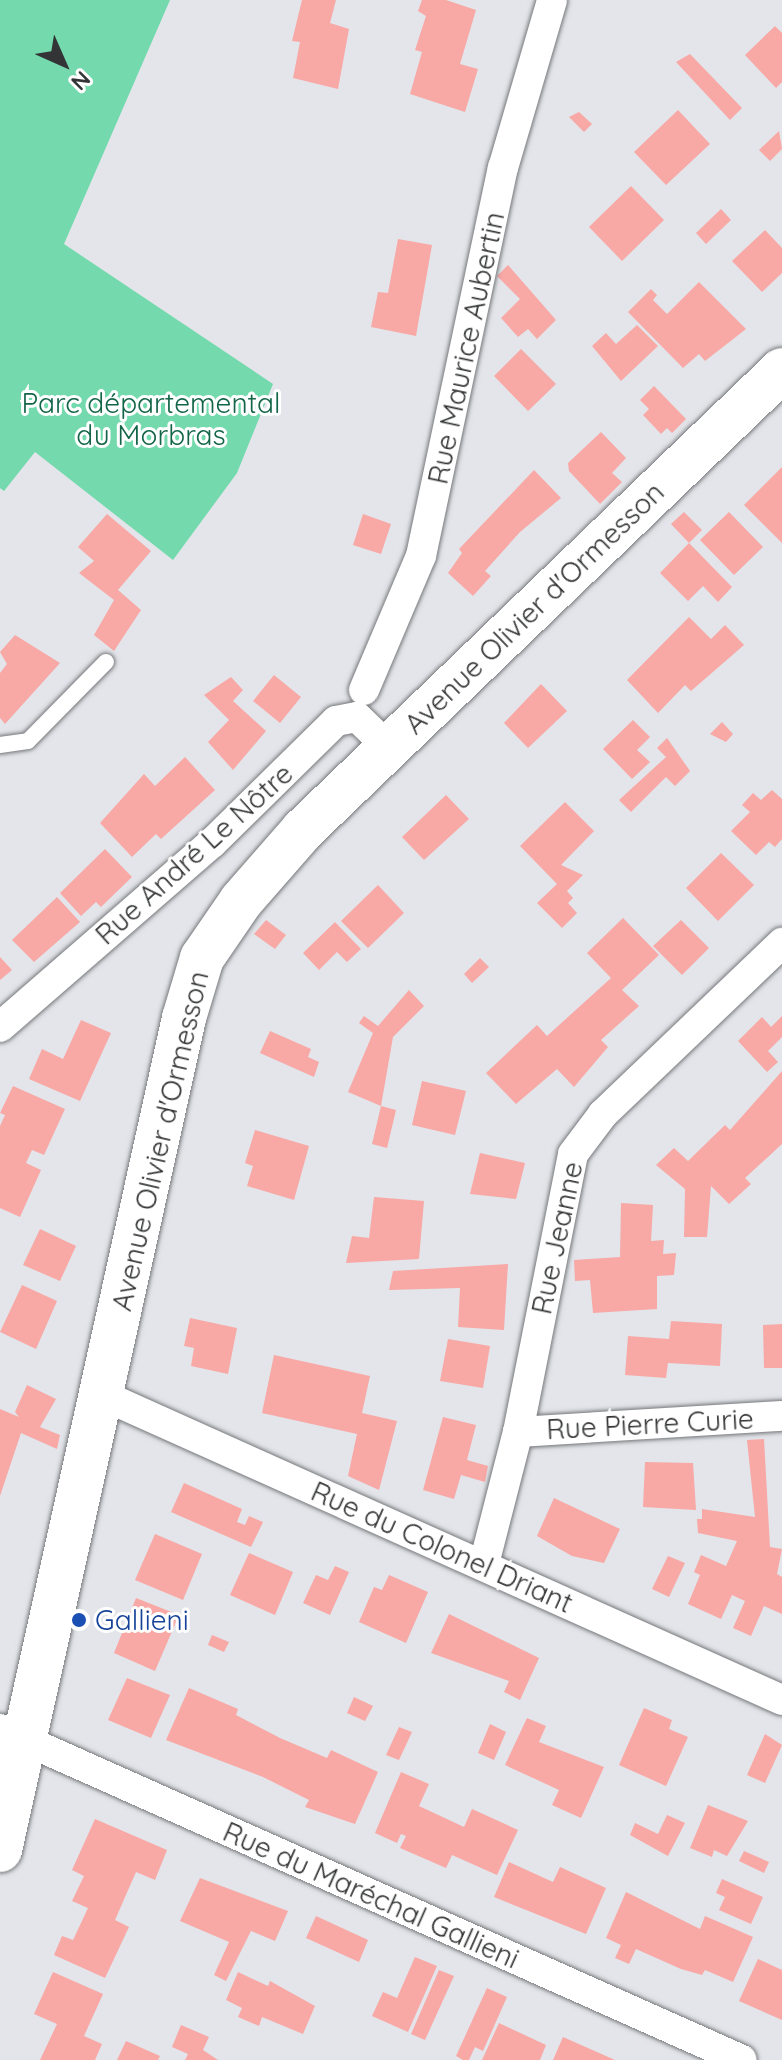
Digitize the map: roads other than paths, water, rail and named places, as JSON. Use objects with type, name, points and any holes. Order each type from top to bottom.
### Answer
[{"type":"main road","name":"Avenue Olivier d'Ormesson","points":[[0,1850],[12,1734],[102,1395],[184,1018],[202,958],[241,901],[303,830],[782,370]]},
{"type":"street","name":"Rue Maurice Aubertin","points":[[364,690],[421,556],[503,168],[552,0]]},
{"type":"street","name":"Rue André Le Nôtre","points":[[0,1027],[212,843],[336,721],[357,717],[389,748]]},
{"type":"street","name":"Rue Jeanne","points":[[484,1564],[518,1432],[573,1154],[603,1114],[782,943]]},
{"type":"street","name":"Rue du Colonel Driant","points":[[102,1395],[782,1700]]},
{"type":"street","name":"Rue Pierre Curie","points":[[518,1432],[782,1416]]},
{"type":"street","name":"Rue du Maréchal Gallieni","points":[[12,1734],[742,2060]]},
{"type":"lane","points":[[0,745],[28,741],[106,662]]},
{"type":"place","name":"Gallieni","points":[[79,1620]]},
{"type":"park label","name":"Parc départemental du Morbras","points":[[151,419]]}]
